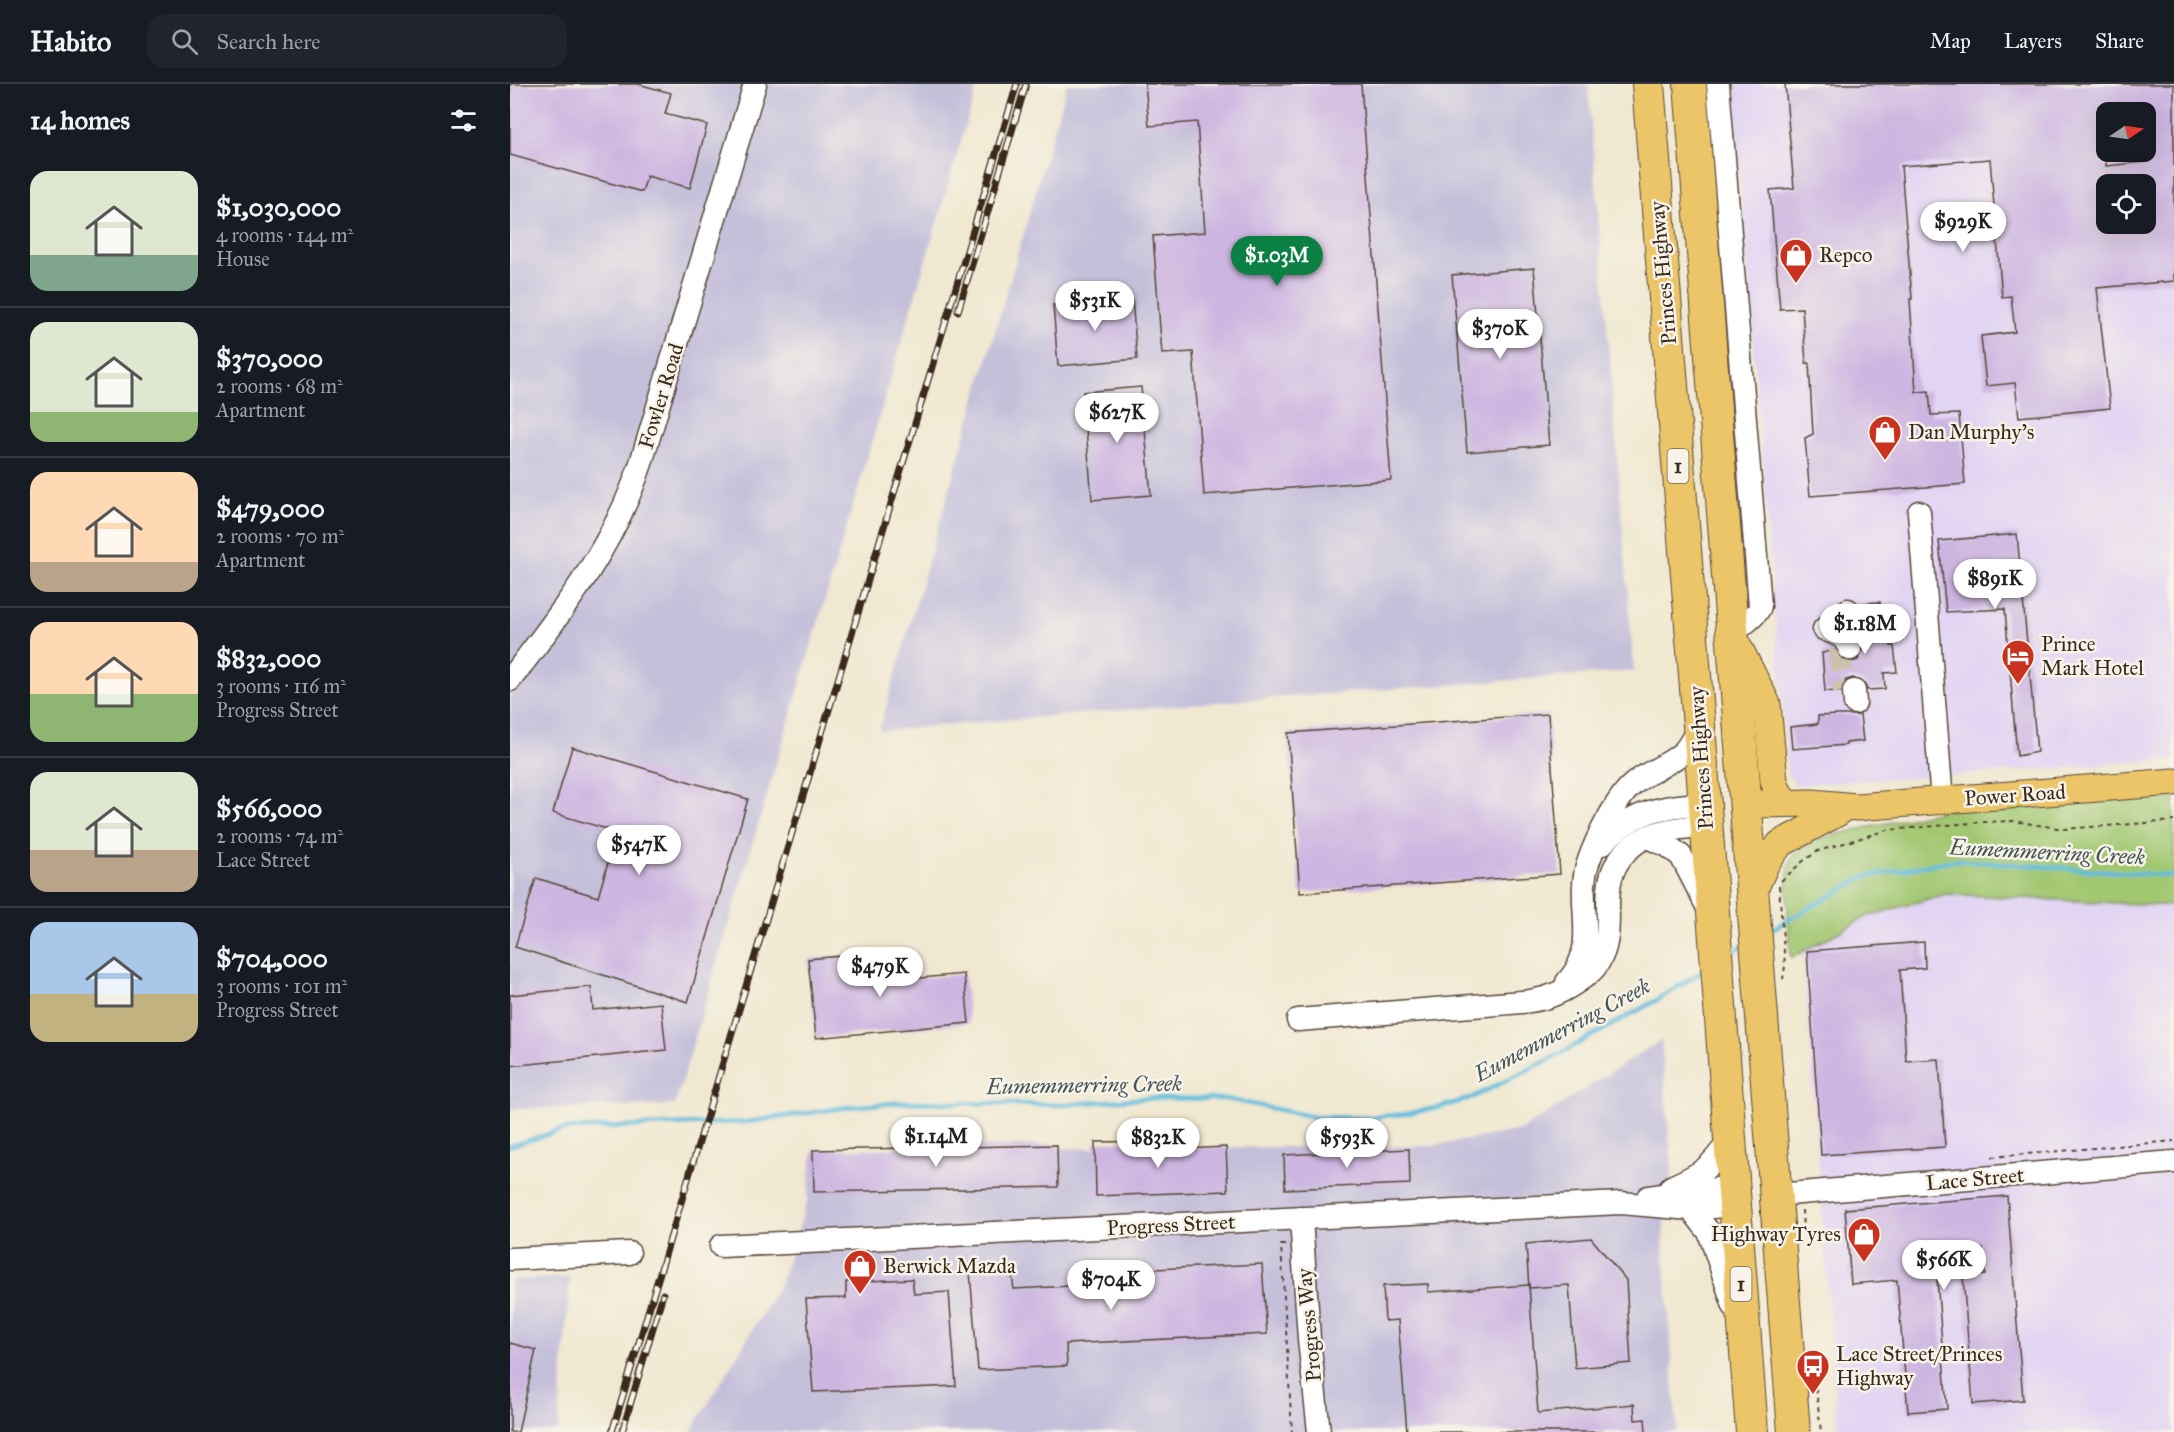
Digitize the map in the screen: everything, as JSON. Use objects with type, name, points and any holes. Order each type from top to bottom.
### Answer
[{"type":"highway","name":"Princes Highway","points":[[1648,84],[1752,1432]]},
{"type":"highway","name":"Princes Highway","points":[[1690,84],[1707,122],[1734,636],[1747,814],[1762,896],[1772,970],[1776,1195],[1794,1432]]},
{"type":"highway","points":[[1651,129],[1707,122]]},
{"type":"highway","points":[[1706,815],[1747,814]]},
{"type":"highway","points":[[1735,1197],[1776,1195]]},
{"type":"main road","points":[[1734,636],[1767,704],[1774,782],[1786,803]]},
{"type":"main road","name":"Power Road","points":[[1747,814],[1848,810],[2174,782]]},
{"type":"main road","name":"Power Road","points":[[1747,814],[1786,803],[1821,803],[1848,810]]},
{"type":"main road","points":[[1762,896],[1766,863],[1780,844],[1848,810]]},
{"type":"street","name":"Fowler Road","points":[[510,680],[585,578],[613,532],[628,499],[755,84]]},
{"type":"street","name":"Princes Highway","points":[[1707,122],[1718,84]]},
{"type":"street","points":[[1918,512],[1942,801]]},
{"type":"street","points":[[1824,628],[1843,637],[1845,649],[1848,610]]},
{"type":"street","points":[[1522,1002],[1544,997],[1572,976],[1580,962],[1586,938],[1584,880],[1589,859],[1626,791],[1638,780],[1683,752],[1699,726]]},
{"type":"street","points":[[1589,859],[1618,828],[1640,815],[1671,806],[1706,815]]},
{"type":"street","points":[[1298,1020],[1522,1002],[1550,997],[1584,977],[1596,967],[1604,952],[1607,903],[1613,871],[1628,850],[1647,837],[1706,815]]},
{"type":"street","points":[[1647,837],[1668,846],[1681,856],[1714,926]]},
{"type":"street","points":[[1648,1197],[1702,1172],[1717,1159],[1730,1140]]},
{"type":"street","name":"Lace Street","points":[[1776,1195],[2174,1162]]},
{"type":"street","name":"Progress Street","points":[[1621,1203],[1686,1191],[1735,1197]]},
{"type":"street","name":"Progress Street","points":[[721,1246],[1621,1203],[1691,1209],[1735,1197]]},
{"type":"street","points":[[1691,1209],[1709,1232],[1745,1338]]},
{"type":"street","name":"Progress Way","points":[[1301,1218],[1309,1338],[1319,1432]]},
{"type":"street","points":[[510,1259],[629,1253]]},
{"type":"path","points":[[1772,970],[1762,896],[1811,855],[1824,849],[1887,830],[1984,822],[2014,821],[2063,829],[2174,821]]},
{"type":"path","points":[[1292,1432],[1281,1245],[1302,1244]]},
{"type":"shaded area","points":[[510,84],[978,84],[675,1105],[510,1109]]},
{"type":"shaded area","points":[[1067,84],[1588,84],[1634,671],[1243,700],[879,731]]},
{"type":"shaded area","points":[[1732,84],[2174,84],[2174,759],[1797,785],[1788,776]]},
{"type":"shaded area","points":[[1947,894],[2174,906],[2174,1432],[1838,1432],[1803,951],[1868,916]]},
{"type":"shaded area","points":[[1661,1040],[1672,1169],[1663,1235],[1677,1432],[691,1432],[780,1284],[807,1202],[813,1150],[1432,1146],[1521,1130]]},
{"type":"shaded area","points":[[570,1277],[558,1432],[510,1432],[510,1280]]},
{"type":"green space","points":[[2174,782],[2174,906],[1946,894],[1868,916],[1791,958],[1787,892],[1789,867],[1796,852],[1817,839],[2002,797]]},
{"type":"building","points":[[510,84],[638,84],[671,93],[665,114],[707,125],[690,188],[647,176],[642,192],[510,155]]},
{"type":"building","points":[[1145,84],[1361,84],[1391,480],[1204,495],[1193,352],[1162,354],[1153,236],[1205,232],[1197,122],[1149,126]]},
{"type":"building","points":[[1785,84],[2174,84],[2174,281],[2097,288],[2110,408],[2019,417],[2015,383],[1986,386],[1981,336],[2015,332],[2011,296],[2002,297],[1990,159],[1901,166],[1912,299],[1910,299],[1916,392],[1929,391],[1931,415],[1959,414],[1965,484],[1810,496],[1805,438],[1813,434],[1809,363],[1806,363],[1802,308],[1780,309],[1770,190],[1794,188]]},
{"type":"building","points":[[1534,268],[1549,445],[1467,452],[1452,275]]},
{"type":"building","points":[[1132,298],[1137,359],[1058,366],[1053,305]]},
{"type":"building","points":[[1141,387],[1151,495],[1092,500],[1083,392]]},
{"type":"building","points":[[2017,534],[2037,752],[2017,756],[2005,609],[1946,612],[1939,541]]},
{"type":"building","points":[[1880,602],[1881,609],[1888,608],[1891,646],[1894,646],[1897,672],[1884,673],[1885,689],[1867,690],[1865,683],[1853,678],[1846,680],[1841,692],[1825,691],[1822,653],[1835,650],[1844,661],[1858,660],[1863,650],[1862,611],[1865,610],[1865,603]]},
{"type":"building","points":[[1548,714],[1560,874],[1300,893],[1288,733]]},
{"type":"building","points":[[1860,715],[1863,741],[1846,743],[1846,745],[1792,749],[1790,727],[1818,724],[1818,716]]},
{"type":"building","points":[[572,747],[748,799],[688,1002],[515,947],[536,878],[598,897],[617,832],[553,813]]},
{"type":"building","points":[[1924,942],[1925,968],[1900,970],[1906,1061],[1939,1059],[1945,1147],[1821,1155],[1807,951]]},
{"type":"building","points":[[885,952],[888,981],[964,974],[969,1023],[816,1038],[808,959]]},
{"type":"building","points":[[591,987],[593,1010],[661,1003],[666,1050],[510,1066],[510,995]]},
{"type":"building","points":[[1163,1141],[1163,1150],[1226,1147],[1228,1191],[1096,1196],[1095,1142]]},
{"type":"building","points":[[1057,1145],[1058,1187],[814,1192],[813,1150]]},
{"type":"building","points":[[1409,1149],[1410,1184],[1285,1189],[1284,1155]]},
{"type":"building","points":[[2007,1196],[2023,1400],[1973,1404],[1963,1276],[1985,1275],[1983,1249],[1935,1253],[1947,1409],[1908,1412],[1897,1280],[1851,1284],[1845,1209]]},
{"type":"building","points":[[1591,1238],[1626,1280],[1631,1363],[1575,1368],[1569,1285],[1529,1288],[1526,1244]]},
{"type":"building","points":[[1262,1264],[1267,1334],[1066,1344],[1067,1366],[978,1370],[970,1272],[1011,1269],[1014,1289],[1070,1286],[1070,1273]]},
{"type":"building","points":[[912,1279],[914,1294],[949,1292],[956,1386],[813,1392],[806,1299],[846,1298],[846,1282]]},
{"type":"building","points":[[1428,1284],[1428,1292],[1529,1285],[1538,1413],[1634,1404],[1635,1420],[1645,1419],[1646,1432],[1407,1432],[1398,1320],[1385,1321],[1383,1286]]},
{"type":"building","points":[[510,1343],[536,1350],[518,1432],[510,1432]]},
{"type":"waterway","name":"Eumemmerring Creek","points":[[1767,932],[1864,877],[1955,860],[2174,876]]},
{"type":"waterway","name":"Eumemmerring Creek","points":[[1728,954],[1744,945]]},
{"type":"waterway","name":"Eumemmerring Creek","points":[[510,1146],[565,1129],[746,1122],[849,1107],[905,1102],[1059,1105],[1148,1098],[1226,1099],[1315,1117],[1363,1118],[1405,1114],[1471,1098],[1550,1059],[1657,1000],[1706,969]]},
{"type":"tunnel","points":[[1840,649],[1844,692]]},
{"type":"railway","points":[[612,1432],[1017,84]]},
{"type":"railway","points":[[958,311],[1026,84]]},
{"type":"railway","points":[[622,1432],[663,1294]]},
{"type":"place","name":"Repco","points":[[1796,284]]},
{"type":"place","name":"Dan Murphy's","points":[[1885,461]]},
{"type":"place","name":"Prince Mark Hotel","points":[[2018,685]]},
{"type":"place","name":"Highway Tyres","points":[[1864,1263]]},
{"type":"place","name":"Berwick Mazda","points":[[860,1295]]},
{"type":"place","name":"Lace Street/Princes Highway","points":[[1813,1395]]}]
